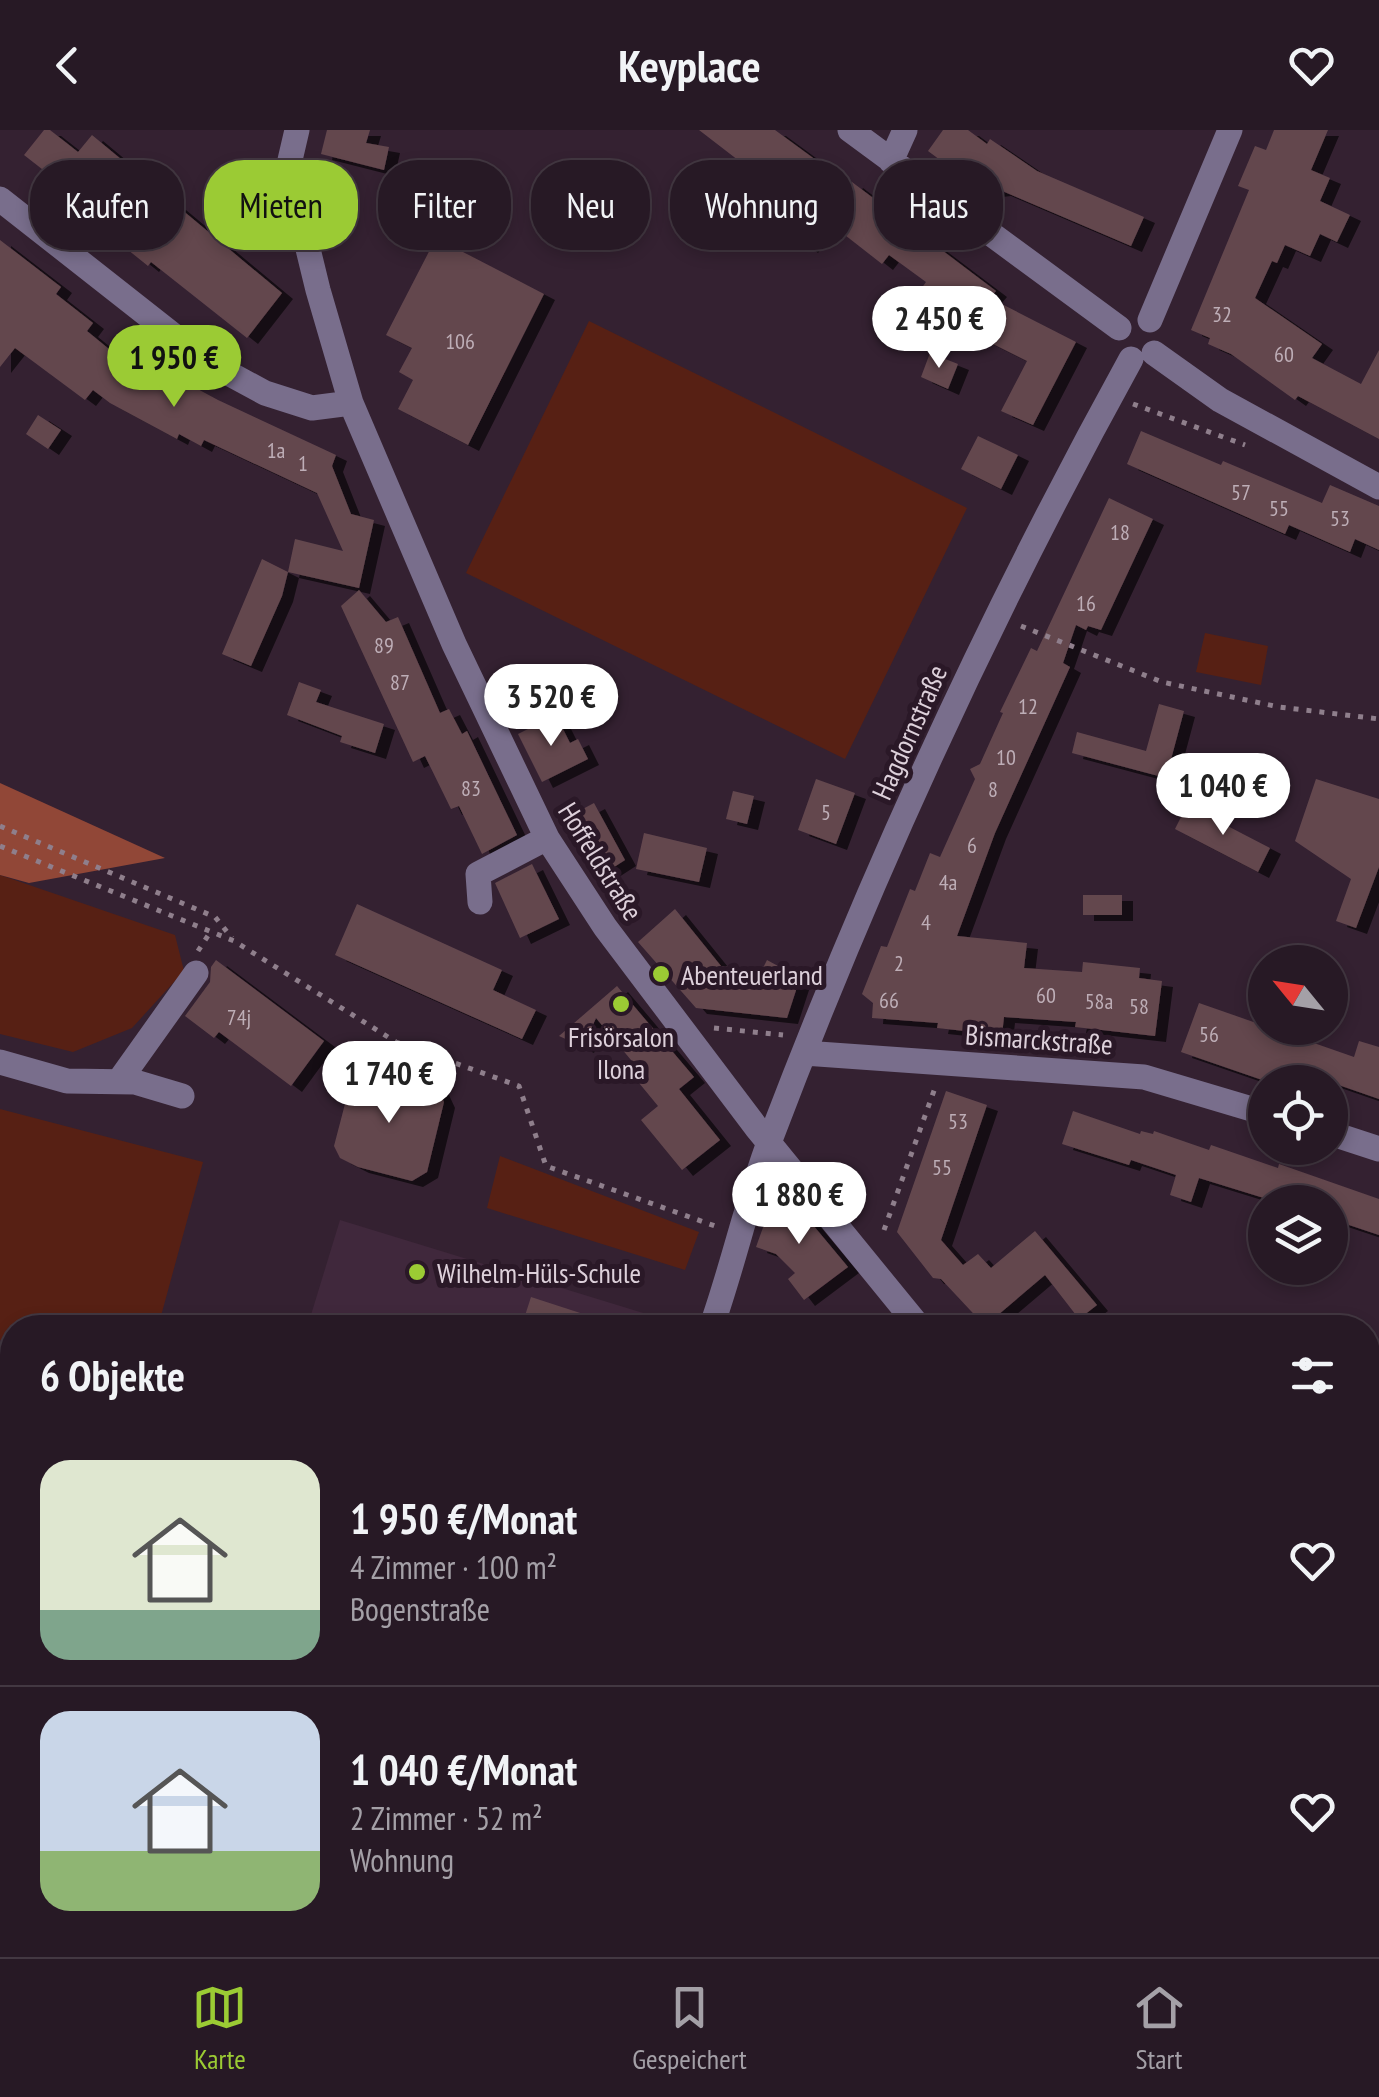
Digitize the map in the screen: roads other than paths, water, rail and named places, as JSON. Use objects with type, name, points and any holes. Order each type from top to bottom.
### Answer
[{"type":"street","name":"Hoffeldstraße","points":[[297,130],[290,160],[299,212],[351,403],[454,644],[547,838],[604,927],[769,1143],[909,1315]]},
{"type":"street","points":[[850,130],[890,160]]},
{"type":"street","points":[[891,160],[904,130]]},
{"type":"street","points":[[1150,320],[1230,130]]},
{"type":"street","points":[[0,199],[206,361],[265,392],[312,408],[351,403]]},
{"type":"street","points":[[1003,243],[1119,328]]},
{"type":"street","points":[[1119,328],[1136,316],[1150,320],[1160,336],[1143,356]]},
{"type":"street","points":[[1119,328],[1118,346],[1143,356],[1379,487]]},
{"type":"street","name":"Hagdornstraße","points":[[715,1315],[769,1143],[902,819],[996,614],[1143,356]]},
{"type":"street","points":[[480,902],[478,874],[547,838]]},
{"type":"street","points":[[119,1082],[196,973]]},
{"type":"street","name":"Bismarckstraße","points":[[808,1045],[1144,1076],[1248,1108]]},
{"type":"street","points":[[0,1062],[67,1081],[136,1082],[182,1096]]},
{"type":"street","points":[[1348,1139],[1379,1149]]},
{"type":"place","name":"Abenteuerland","points":[[661,974]]},
{"type":"place","name":"Frisörsalon Ilona","points":[[621,1004]]},
{"type":"place","name":"Wilhelm-Hüls-Schule","points":[[417,1272]]}]
